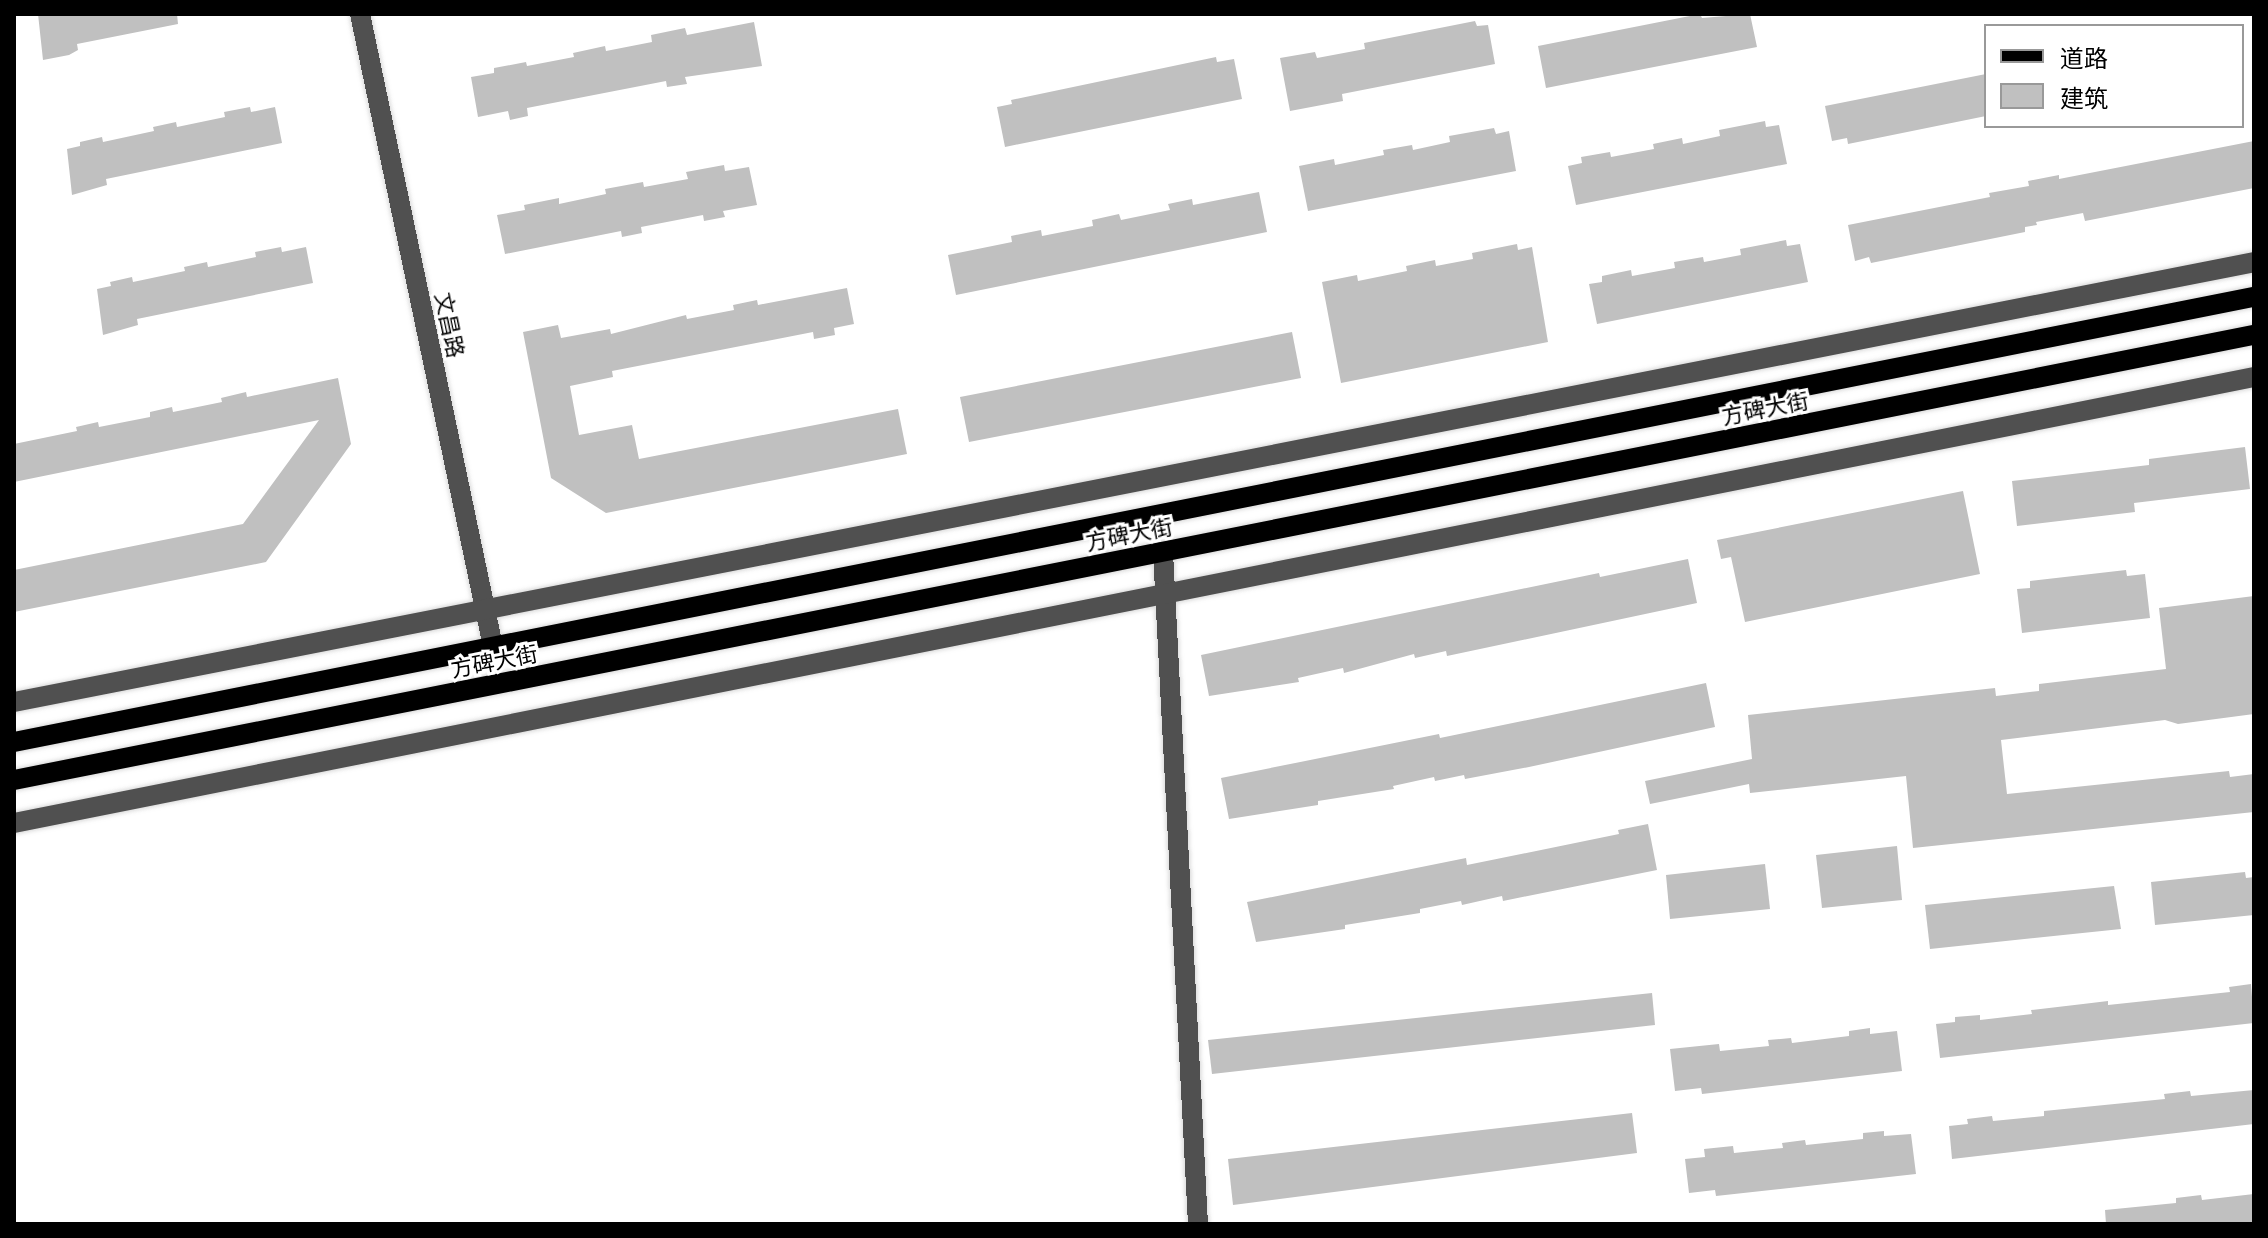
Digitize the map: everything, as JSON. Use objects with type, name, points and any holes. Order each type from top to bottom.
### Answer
[{"type":"main road","name":"方碑大街","points":[[14,742],[2254,297]]},
{"type":"main road","name":"方碑大街","points":[[14,780],[2254,335]]},
{"type":"street","name":"文昌路","points":[[360,14],[493,647]]},
{"type":"street","points":[[14,702],[2254,262]]},
{"type":"street","points":[[14,823],[2254,377]]},
{"type":"street","points":[[1163,552],[1198,1224]]},
{"type":"building","points":[[38,14],[177,14],[178,24],[77,44],[78,50],[69,55],[43,60]]},
{"type":"building","points":[[1700,14],[1702,18],[1750,14],[1757,47],[1546,88],[1538,46]]},
{"type":"building","points":[[1475,21],[1477,26],[1488,25],[1495,64],[1342,94],[1343,101],[1290,111],[1280,58],[1315,52],[1317,58],[1365,49],[1364,43]]},
{"type":"building","points":[[754,22],[762,66],[685,77],[687,84],[667,87],[666,81],[527,108],[528,116],[510,120],[508,111],[478,117],[471,77],[494,73],[494,68],[526,62],[527,66],[574,57],[573,53],[605,46],[606,51],[652,42],[651,35],[685,28],[687,35]]},
{"type":"building","points":[[1216,57],[1217,62],[1234,59],[1242,99],[1005,147],[997,107],[1012,104],[1011,100]]},
{"type":"building","points":[[1984,74],[1984,116],[1848,144],[1847,138],[1832,141],[1825,106]]},
{"type":"building","points":[[250,107],[251,112],[275,107],[282,143],[106,179],[107,185],[72,195],[67,149],[80,146],[80,142],[102,137],[103,142],[154,131],[153,127],[176,122],[177,127],[225,117],[224,112]]},
{"type":"building","points":[[1765,121],[1766,127],[1779,125],[1787,164],[1576,205],[1568,166],[1582,163],[1581,157],[1610,152],[1611,157],[1654,149],[1653,144],[1682,138],[1683,144],[1720,136],[1719,130]]},
{"type":"building","points":[[1494,128],[1496,134],[1509,131],[1516,171],[1308,211],[1299,166],[1334,159],[1335,165],[1384,155],[1383,150],[1412,145],[1413,150],[1450,142],[1449,136]]},
{"type":"building","points":[[2254,141],[2254,188],[2085,221],[2083,213],[2036,222],[2037,225],[2025,227],[2025,232],[1871,263],[1869,257],[1855,261],[1848,225],[1990,197],[1989,193],[2029,186],[2028,181],[2059,175],[2059,179]]},
{"type":"building","points":[[724,165],[725,171],[749,167],[757,205],[723,211],[725,217],[704,221],[703,215],[641,227],[642,233],[622,237],[621,231],[505,254],[497,215],[525,210],[524,205],[559,198],[559,204],[606,194],[605,189],[643,182],[644,187],[688,179],[686,172]]},
{"type":"building","points":[[1259,192],[1267,232],[956,295],[948,255],[1012,242],[1011,236],[1041,230],[1042,236],[1093,226],[1092,220],[1119,214],[1121,220],[1170,210],[1168,204],[1192,199],[1193,205]]},
{"type":"building","points":[[1786,240],[1787,246],[1800,244],[1808,282],[1597,324],[1589,284],[1602,282],[1602,276],[1631,270],[1632,276],[1675,268],[1674,262],[1703,257],[1704,262],[1741,255],[1740,249]]},
{"type":"building","points":[[1517,244],[1518,250],[1532,247],[1548,342],[1341,383],[1322,282],[1357,275],[1358,281],[1407,271],[1406,266],[1435,260],[1436,266],[1473,259],[1472,253]]},
{"type":"building","points":[[281,247],[282,252],[306,247],[313,283],[137,319],[138,325],[103,335],[97,289],[111,286],[110,282],[132,277],[133,282],[185,271],[184,267],[207,262],[208,267],[256,257],[255,252]]},
{"type":"building","points":[[847,288],[854,324],[834,328],[835,335],[814,339],[813,332],[612,371],[613,377],[570,386],[579,435],[632,425],[639,459],[898,409],[907,454],[606,513],[551,478],[523,332],[558,325],[561,338],[610,329],[611,334],[686,315],[687,319],[734,310],[733,305],[757,300],[758,305]]},
{"type":"building","points":[[1292,332],[1301,378],[969,442],[960,397]]},
{"type":"building","points":[[338,378],[351,444],[266,562],[14,612],[14,570],[243,524],[319,420],[14,482],[14,444],[77,431],[76,427],[98,422],[99,427],[150,417],[150,412],[172,407],[173,412],[222,402],[221,398],[246,392],[247,397]]},
{"type":"building","points":[[2245,447],[2250,489],[2134,503],[2135,512],[2017,526],[2012,481],[2149,465],[2149,459]]},
{"type":"building","points":[[1963,491],[1980,574],[1745,622],[1731,557],[1721,559],[1717,540]]},
{"type":"building","points":[[1688,559],[1697,603],[1447,656],[1446,651],[1415,658],[1414,654],[1344,673],[1343,668],[1298,678],[1299,682],[1209,696],[1201,655],[1599,573],[1600,577]]},
{"type":"building","points":[[2126,570],[2127,576],[2145,574],[2150,618],[2022,633],[2017,589],[2030,588],[2030,581]]},
{"type":"building","points":[[2254,596],[2254,714],[2178,724],[2165,720],[2001,740],[2007,794],[2229,771],[2230,777],[2254,774],[2254,812],[1913,848],[1906,776],[1750,793],[1749,784],[1650,804],[1645,781],[1752,759],[1748,715],[1995,688],[1996,696],[2039,691],[2039,684],[2166,669],[2159,608]]},
{"type":"building","points":[[1706,683],[1715,727],[1529,767],[1465,779],[1464,775],[1435,781],[1434,777],[1393,786],[1394,789],[1318,801],[1318,805],[1229,819],[1221,778],[1439,734],[1440,738]]},
{"type":"building","points":[[1648,824],[1657,870],[1503,901],[1502,896],[1462,905],[1461,901],[1420,909],[1420,913],[1345,925],[1345,929],[1256,942],[1247,902],[1466,858],[1467,865],[1619,834],[1618,830]]},
{"type":"building","points":[[1897,846],[1902,900],[1822,908],[1816,855]]},
{"type":"building","points":[[1765,864],[1770,909],[1670,919],[1666,875]]},
{"type":"building","points":[[2245,872],[2246,878],[2254,877],[2254,915],[2155,925],[2151,882]]},
{"type":"building","points":[[2114,886],[2121,929],[1930,949],[1925,905]]},
{"type":"building","points":[[2251,984],[2254,1023],[1940,1058],[1936,1024],[1955,1022],[1955,1017],[1980,1015],[1980,1020],[2032,1014],[2031,1010],[2108,1001],[2108,1005],[2230,992],[2229,987]]},
{"type":"building","points":[[1652,993],[1655,1025],[1212,1074],[1208,1040]]},
{"type":"building","points":[[1870,1028],[1870,1034],[1897,1031],[1902,1071],[1702,1094],[1701,1088],[1675,1091],[1670,1049],[1719,1044],[1720,1051],[1769,1046],[1768,1040],[1791,1038],[1792,1043],[1849,1036],[1849,1031]]},
{"type":"building","points":[[2254,1090],[2254,1124],[1952,1159],[1949,1126],[1968,1124],[1967,1119],[1992,1116],[1993,1121],[2044,1116],[2044,1111],[2165,1099],[2164,1094],[2190,1091],[2191,1096]]},
{"type":"building","points":[[1632,1113],[1637,1153],[1233,1205],[1228,1159]]},
{"type":"building","points":[[1884,1131],[1884,1136],[1911,1134],[1916,1174],[1716,1196],[1715,1190],[1689,1193],[1685,1159],[1705,1157],[1704,1149],[1733,1146],[1734,1153],[1783,1148],[1782,1143],[1805,1140],[1806,1145],[1863,1139],[1863,1133]]},
{"type":"building","points":[[2254,1194],[2254,1224],[2106,1224],[2105,1210],[2176,1203],[2176,1198],[2201,1195],[2202,1200]]}]
